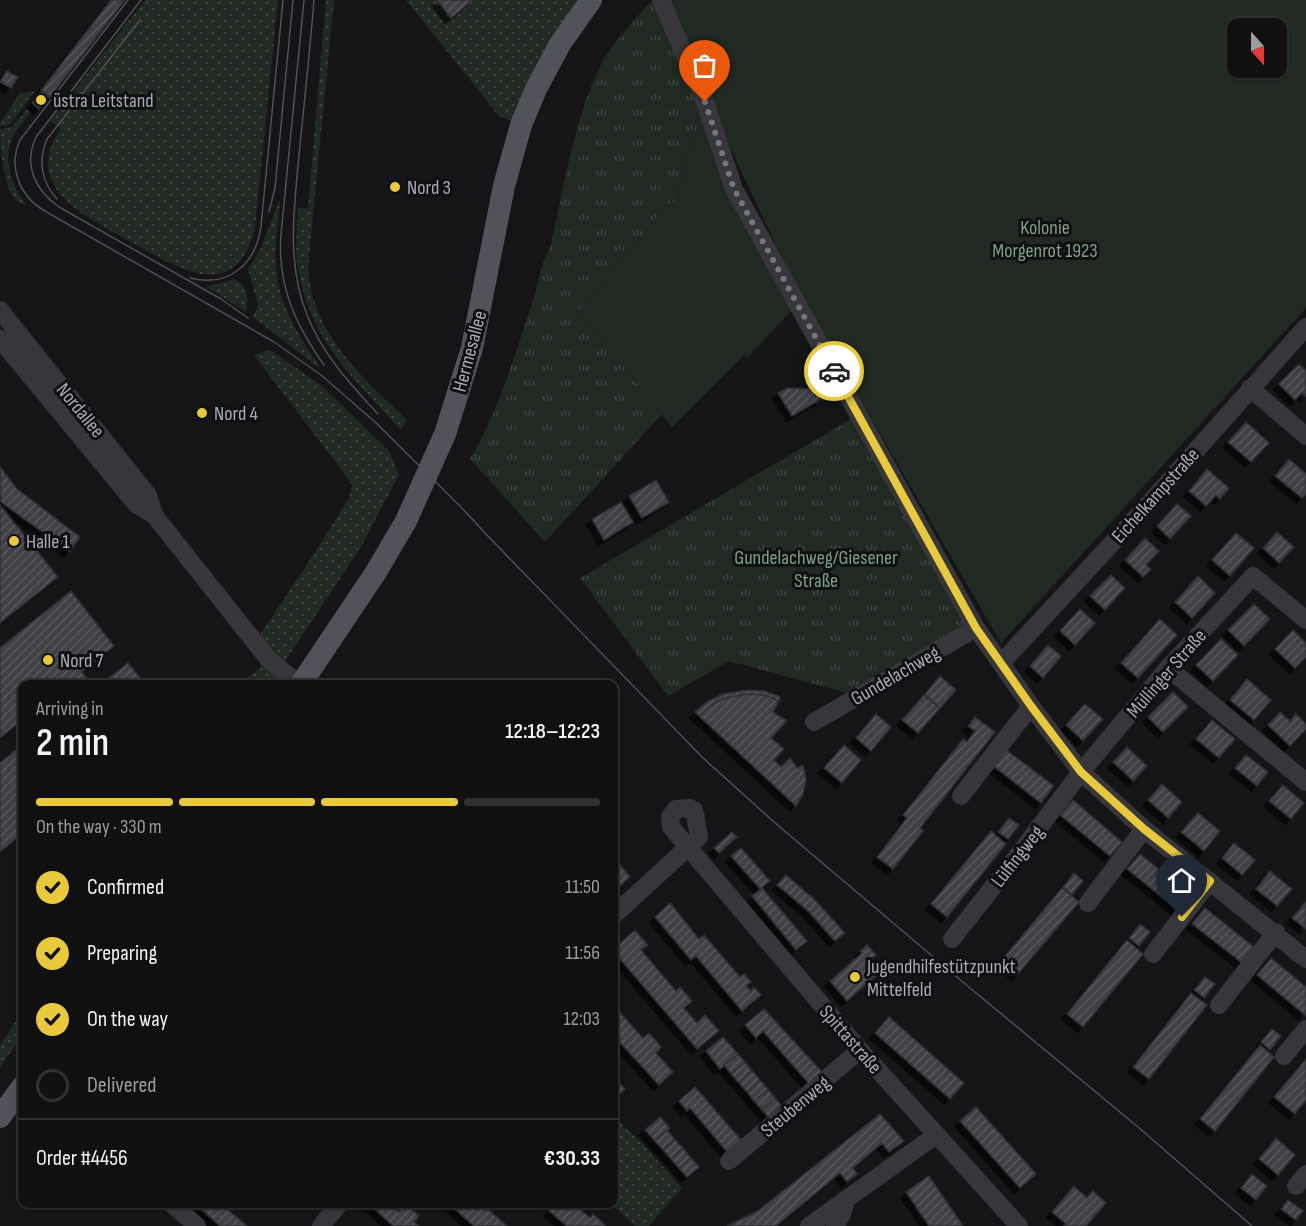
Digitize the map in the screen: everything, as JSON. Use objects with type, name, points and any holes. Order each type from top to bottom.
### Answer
[{"type":"main road","name":"Hermesallee","points":[[303,680],[376,572],[406,521],[445,434],[472,348],[504,186],[521,125],[536,89],[560,44],[591,0]]},
{"type":"main road","points":[[0,1117],[18,1092]]},
{"type":"street","points":[[661,0],[667,36],[705,102],[734,189],[976,628],[1081,772],[1144,829],[1306,958]]},
{"type":"street","name":"Nordallee","points":[[0,310],[148,495],[154,515]]},
{"type":"street","name":"Eichelkampstraße","points":[[1002,662],[1143,510],[1306,327]]},
{"type":"street","name":"Nordallee","points":[[0,339],[136,504],[154,515],[269,660],[295,680]]},
{"type":"street","points":[[1250,388],[1306,436]]},
{"type":"street","name":"Müllinger Straße","points":[[1081,772],[1168,668],[1253,576],[1306,621]]},
{"type":"street","name":"Gundelachweg","points":[[814,722],[976,628]]},
{"type":"street","points":[[1168,668],[1306,782]]},
{"type":"street","points":[[961,796],[1031,706]]},
{"type":"street","name":"Lülfingweg","points":[[952,939],[1081,772]]},
{"type":"street","name":"Spittastraße","points":[[688,847],[699,837],[695,814],[690,808],[683,807],[676,809],[670,817],[670,827],[860,1050],[1019,1226]]},
{"type":"street","points":[[1088,903],[1144,829]]},
{"type":"street","points":[[618,911],[688,847]]},
{"type":"street","points":[[1153,954],[1210,881]]},
{"type":"street","points":[[1219,1005],[1276,932]]},
{"type":"street","points":[[1284,1056],[1306,1029]]},
{"type":"street","name":"Steubenweg","points":[[729,1161],[860,1050]]},
{"type":"street","points":[[809,1226],[936,1135]]},
{"type":"street","points":[[835,1226],[846,1200]]},
{"type":"street","points":[[177,1208],[197,1226]]},
{"type":"street","points":[[321,1226],[336,1208]]},
{"type":"green space","points":[[145,0],[278,0],[255,228],[246,253],[233,268],[218,274],[201,274],[182,269],[96,222],[75,208],[58,191],[48,167],[53,141],[61,129],[50,121]]},
{"type":"green space","points":[[326,0],[334,0],[309,255],[309,278],[313,299],[332,338],[360,374],[407,420],[401,430],[351,375],[323,337],[312,316],[298,268],[296,246],[298,208],[308,208]]},
{"type":"green space","points":[[406,0],[591,0],[521,125],[499,116]]},
{"type":"green space","points":[[652,0],[661,0],[712,121],[684,153],[678,199],[665,207],[579,311],[662,414],[545,542],[470,459],[490,421],[506,381],[544,260],[550,248],[577,129],[593,82],[612,46]]},
{"type":"green space","name":"Kolonie Morgenrot 1923","points":[[661,0],[1306,0],[1306,308],[1001,643],[797,290]]},
{"type":"green space","points":[[35,91],[10,125],[0,126],[19,94]]},
{"type":"green space","points":[[27,109],[32,111],[14,134],[10,143],[8,162],[13,181],[27,206],[15,199],[8,185],[0,129],[12,127]]},
{"type":"green space","points":[[712,121],[797,305],[747,358],[744,355],[672,427],[579,311],[665,207],[678,199],[684,153]]},
{"type":"green space","points":[[279,201],[276,266],[281,293],[291,319],[319,368],[253,317],[258,305],[248,269],[261,248]]},
{"type":"green space","points":[[234,279],[242,284],[246,292],[246,312],[207,287]]},
{"type":"green space","points":[[270,350],[321,385],[389,451],[399,475],[359,550],[280,669],[294,680],[245,680],[269,660],[255,642],[350,496],[352,484],[254,355]]},
{"type":"green space","name":"Gundelachweg/Giesener Straße","points":[[858,415],[976,628],[858,696],[729,661],[668,696],[580,578]]},
{"type":"green space","points":[[18,1018],[18,1041],[0,1067],[0,1045]]},
{"type":"green space","points":[[618,1121],[640,1141],[682,1188],[649,1226],[635,1226],[615,1208],[618,1208]]},
{"type":"building","points":[[111,0],[125,0],[50,97],[41,90]]},
{"type":"building","points":[[437,0],[473,0],[451,18]]},
{"type":"building","points":[[7,71],[18,77],[11,88],[0,82]]},
{"type":"building","name":"üstra Leitstand","points":[[42,91],[49,96],[39,109],[32,103]]},
{"type":"building","points":[[1299,364],[1306,371],[1306,394],[1305,396],[1302,393],[1295,400],[1279,384]]},
{"type":"building","points":[[787,388],[815,389],[821,399],[792,416],[778,393]]},
{"type":"building","points":[[1246,422],[1269,443],[1251,462],[1228,442]]},
{"type":"building","points":[[1289,459],[1306,474],[1306,494],[1302,498],[1275,476]]},
{"type":"building","points":[[0,467],[17,489],[80,537],[70,552],[1,502]]},
{"type":"building","points":[[1207,469],[1229,488],[1220,499],[1216,495],[1206,506],[1189,491]]},
{"type":"building","points":[[656,480],[669,502],[642,518],[629,496]]},
{"type":"building","points":[[621,502],[633,522],[604,540],[592,519]]},
{"type":"building","points":[[1177,504],[1191,516],[1170,539],[1157,526]]},
{"type":"building","name":"Halle 1","points":[[0,505],[58,577],[0,623]]},
{"type":"building","points":[[1277,532],[1294,547],[1279,563],[1263,548]]},
{"type":"building","points":[[1236,533],[1254,548],[1230,576],[1212,560]]},
{"type":"building","points":[[1145,538],[1159,551],[1146,565],[1151,569],[1143,577],[1125,560]]},
{"type":"building","points":[[1111,575],[1125,588],[1105,610],[1090,596]]},
{"type":"building","points":[[1198,576],[1215,593],[1192,618],[1175,602]]},
{"type":"building","name":"Nord 7","points":[[71,591],[114,646],[82,672],[88,680],[18,680],[18,723],[0,738],[0,648]]},
{"type":"building","points":[[1254,604],[1270,619],[1244,646],[1228,630]]},
{"type":"building","points":[[1080,609],[1095,623],[1075,645],[1060,631]]},
{"type":"building","points":[[1160,619],[1177,635],[1138,678],[1121,663]]},
{"type":"building","points":[[1293,630],[1306,643],[1306,657],[1295,668],[1275,649]]},
{"type":"building","points":[[1221,639],[1238,655],[1213,681],[1196,665]]},
{"type":"building","points":[[1048,645],[1061,656],[1043,678],[1030,666]]},
{"type":"building","name":"Nord 7","points":[[128,663],[142,680],[106,680]]},
{"type":"building","points":[[940,676],[956,690],[940,708],[925,694]]},
{"type":"building","points":[[1247,679],[1271,700],[1254,720],[1230,700]]},
{"type":"building","points":[[747,690],[765,691],[780,697],[779,701],[764,695],[748,694],[725,698],[711,705],[699,716],[695,712],[707,702],[723,694]]},
{"type":"building","points":[[1173,692],[1188,707],[1163,732],[1148,717]]},
{"type":"building","points":[[748,694],[764,695],[779,701],[773,712],[787,721],[771,738],[784,749],[774,760],[781,767],[790,758],[797,768],[803,765],[806,780],[803,794],[796,806],[699,716],[711,705],[725,698]]},
{"type":"building","points":[[924,695],[940,708],[918,733],[902,720]]},
{"type":"building","points":[[1085,704],[1103,719],[1083,741],[1066,725]]},
{"type":"building","points":[[1280,712],[1290,721],[1296,714],[1306,724],[1306,729],[1290,746],[1268,725]]},
{"type":"building","points":[[876,714],[891,727],[871,751],[856,738]]},
{"type":"building","points":[[975,717],[995,732],[920,828],[923,831],[893,869],[877,857],[907,818],[903,815],[963,739],[967,742],[975,731],[968,726]]},
{"type":"building","points":[[1212,720],[1235,739],[1219,758],[1196,739]]},
{"type":"building","points":[[844,745],[861,760],[842,783],[824,768]]},
{"type":"building","points":[[1127,747],[1147,766],[1133,781],[1113,762]]},
{"type":"building","points":[[18,748],[18,837],[0,852],[0,763]]},
{"type":"building","points":[[1005,749],[1054,786],[1041,803],[992,765]]},
{"type":"building","points":[[1246,755],[1268,772],[1257,786],[1235,768]]},
{"type":"building","points":[[1162,784],[1182,802],[1168,818],[1148,800]]},
{"type":"building","points":[[1283,785],[1304,803],[1291,819],[1269,801]]},
{"type":"building","points":[[1073,800],[1122,842],[1110,856],[1060,815]]},
{"type":"building","points":[[1198,813],[1220,831],[1204,851],[1181,832]]},
{"type":"building","points":[[1009,818],[1019,825],[1008,839],[998,832]]},
{"type":"building","points":[[991,831],[1006,844],[947,917],[931,904]]},
{"type":"building","points":[[732,832],[737,837],[719,853],[714,848]]},
{"type":"building","points":[[1234,843],[1255,860],[1242,875],[1222,858]]},
{"type":"building","points":[[741,848],[770,881],[760,889],[731,856]]},
{"type":"building","points":[[1140,854],[1190,894],[1178,910],[1127,869]]},
{"type":"building","points":[[618,863],[630,877],[618,888]]},
{"type":"building","points":[[1270,871],[1292,889],[1277,906],[1256,889]]},
{"type":"building","points":[[1074,873],[1083,881],[1072,895],[1063,887]]},
{"type":"building","points":[[786,875],[815,900],[845,933],[835,941],[807,910],[777,885]]},
{"type":"building","points":[[762,888],[807,941],[796,950],[752,896]]},
{"type":"building","points":[[1062,888],[1079,902],[1017,975],[1001,961]]},
{"type":"building","points":[[670,903],[699,939],[704,935],[740,977],[744,974],[751,982],[746,986],[751,991],[754,987],[761,995],[742,1011],[696,956],[691,960],[655,917]]},
{"type":"building","points":[[1306,903],[1306,929],[1292,918]]},
{"type":"building","points":[[1205,908],[1254,947],[1241,962],[1192,924]]},
{"type":"building","points":[[1140,924],[1150,932],[1139,946],[1129,938]]},
{"type":"building","points":[[635,930],[648,945],[641,950],[676,991],[680,987],[692,1001],[684,1008],[697,1023],[705,1015],[719,1031],[697,1049],[618,957],[618,945]]},
{"type":"building","points":[[1127,940],[1143,954],[1083,1027],[1067,1014]]},
{"type":"building","name":"Jugendhilfestützpunkt Mittelfeld","points":[[867,945],[876,955],[869,961],[879,973],[847,1001],[830,981],[862,953],[860,951]]},
{"type":"building","points":[[1271,958],[1306,987],[1306,1016],[1257,975]]},
{"type":"building","points":[[1205,977],[1215,984],[1204,998],[1194,990]]},
{"type":"building","points":[[1191,993],[1207,1005],[1149,1079],[1133,1067]]},
{"type":"building","points":[[764,1009],[823,1073],[810,1085],[763,1031],[756,1038],[745,1025]]},
{"type":"building","points":[[618,1010],[643,1038],[649,1033],[661,1047],[656,1053],[673,1072],[659,1085],[618,1040]]},
{"type":"building","points":[[889,1017],[964,1083],[950,1099],[875,1033]]},
{"type":"building","points":[[1272,1029],[1281,1036],[1270,1050],[1261,1042]]},
{"type":"building","points":[[723,1037],[738,1054],[720,1069],[706,1051]]},
{"type":"building","points":[[1260,1045],[1274,1057],[1215,1131],[1200,1119]]},
{"type":"building","points":[[738,1054],[745,1062],[731,1074],[724,1065]]},
{"type":"building","points":[[1306,1059],[1306,1100],[1295,1114],[1274,1097]]},
{"type":"building","points":[[745,1062],[752,1071],[739,1083],[731,1074]]},
{"type":"building","points":[[752,1071],[760,1080],[747,1092],[739,1083]]},
{"type":"building","points":[[760,1080],[768,1089],[754,1101],[747,1092]]},
{"type":"building","points":[[618,1082],[625,1089],[618,1096]]},
{"type":"building","points":[[695,1087],[742,1141],[728,1153],[690,1108],[687,1111],[679,1101]]},
{"type":"building","points":[[768,1089],[775,1098],[762,1110],[754,1101]]},
{"type":"building","points":[[775,1098],[783,1107],[770,1119],[762,1110]]},
{"type":"building","points":[[976,1107],[1036,1174],[1020,1188],[960,1121]]},
{"type":"building","points":[[880,1114],[904,1141],[889,1152],[882,1143],[853,1168],[857,1174],[847,1182],[840,1173],[776,1226],[727,1226],[758,1211]]},
{"type":"building","points":[[660,1117],[670,1128],[655,1141],[645,1130]]},
{"type":"building","points":[[667,1130],[675,1140],[663,1150],[655,1141]]},
{"type":"building","points":[[1276,1138],[1295,1155],[1278,1175],[1259,1159]]},
{"type":"building","points":[[675,1140],[683,1148],[671,1159],[663,1150]]},
{"type":"building","points":[[683,1148],[691,1158],[679,1168],[671,1159]]},
{"type":"building","points":[[691,1158],[699,1167],[687,1177],[679,1168]]},
{"type":"building","points":[[1252,1174],[1267,1186],[1256,1200],[1241,1188]]},
{"type":"building","points":[[929,1176],[963,1226],[929,1226],[906,1192]]},
{"type":"building","points":[[1074,1186],[1087,1198],[1093,1191],[1106,1203],[1086,1226],[1064,1226],[1066,1224],[1052,1212]]},
{"type":"building","points":[[1288,1200],[1303,1211],[1296,1220],[1281,1209]]},
{"type":"building","points":[[200,1208],[226,1208],[247,1226],[220,1226]]},
{"type":"building","points":[[373,1208],[395,1208],[399,1212],[402,1208],[410,1208],[419,1216],[414,1222],[419,1226],[393,1226]]},
{"type":"building","points":[[454,1208],[487,1208],[507,1226],[474,1226]]},
{"type":"building","points":[[552,1208],[579,1208],[590,1218],[593,1214],[606,1226],[567,1226],[549,1211]]},
{"type":"tram line","points":[[128,0],[20,140],[15,160],[16,170],[18,180],[28,197],[43,210],[274,342],[321,375],[375,422],[461,507],[703,758],[774,822],[1138,1127],[1252,1226]]},
{"type":"tram line","points":[[141,0],[36,137],[31,157],[34,176],[43,193],[59,207],[221,299],[248,318]]},
{"type":"tram line","points":[[190,278],[204,280],[228,276],[247,262],[258,240],[283,0]]},
{"type":"tram line","points":[[269,212],[275,188],[293,0]]},
{"type":"tram line","points":[[304,0],[281,253],[285,287],[290,303],[304,334],[324,365]]},
{"type":"tram line","points":[[314,0],[294,209],[296,273],[307,315],[321,343],[348,380],[378,414]]},
{"type":"tram line","points":[[57,199],[44,178],[42,163],[47,139],[140,20]]},
{"type":"way so far","points":[[705,102],[734,189],[834,371]]},
{"type":"place","name":"üstra Leitstand","points":[[41,100]]},
{"type":"place","name":"Nord 3","points":[[395,187]]},
{"type":"place","name":"Nord 4","points":[[202,413]]},
{"type":"place","name":"Halle 1","points":[[14,541]]},
{"type":"place","name":"Nord 7","points":[[48,660]]},
{"type":"place","name":"Jugendhilfestützpunkt Mittelfeld","points":[[855,977]]},
{"type":"route","points":[[834,371],[976,628],[1031,706],[1081,772],[1144,829],[1210,881],[1182,917]]}]
